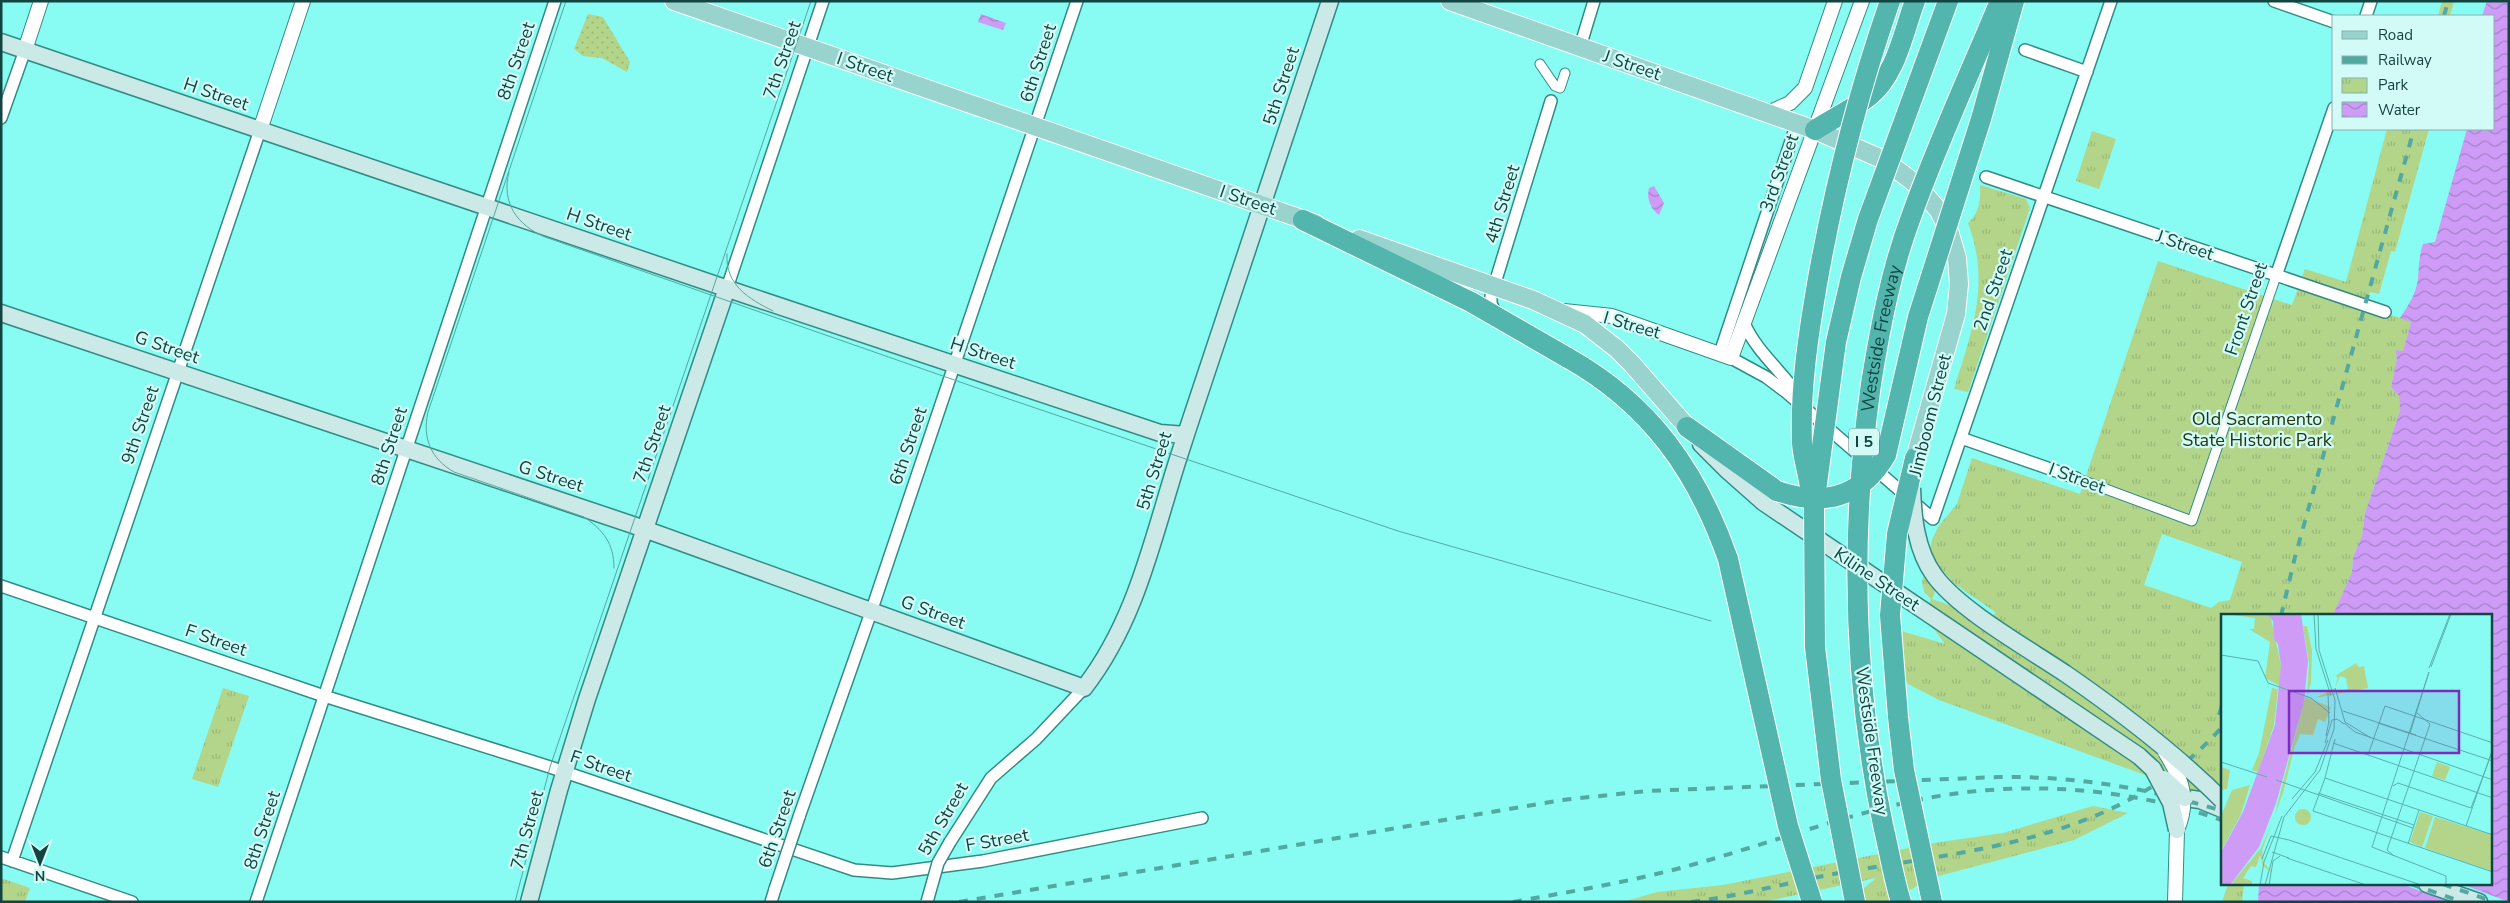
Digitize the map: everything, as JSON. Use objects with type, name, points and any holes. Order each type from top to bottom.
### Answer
[{"type":"highway","points":[[1814,506],[1802,444],[1803,376],[1810,321],[1843,160],[1866,73],[1890,1]]},
{"type":"highway","points":[[1806,126],[1867,98],[1882,83],[1893,63],[1915,1]]},
{"type":"highway","name":"I 5","points":[[1855,902],[1831,780],[1815,647],[1814,506],[1836,342],[1852,276],[1868,219],[1948,1]]},
{"type":"highway","name":"Westside Freeway","points":[[1901,902],[1872,772],[1864,714],[1858,616],[1857,544],[1864,437],[1883,317],[1910,217],[2000,1]]},
{"type":"highway","points":[[1687,427],[1770,497],[1812,499],[1840,495],[1864,483],[1874,474],[1886,454],[1918,317],[1982,119],[2014,1]]},
{"type":"highway","points":[[1303,220],[1497,316],[1608,383],[1650,422],[1690,475],[1715,523],[1728,559],[1788,826],[1812,902]]},
{"type":"highway","points":[[1915,458],[1898,534],[1892,582],[1892,644],[1904,770],[1932,902]]},
{"type":"main road","name":"I Street","points":[[674,1],[1263,205],[1560,311]]},
{"type":"main road","name":"5th Street","points":[[1084,688],[1101,666],[1113,644],[1142,581],[1186,435],[1330,1]]},
{"type":"main road","name":"J Street","points":[[1450,1],[1806,126]]},
{"type":"main road","name":"H Street","points":[[1,42],[485,207],[1160,433],[1186,435]]},
{"type":"main road","name":"Jimboom Street","points":[[1806,126],[1854,145],[1899,169],[1916,184],[1939,211],[1954,246],[1960,284],[1956,314],[1915,458],[1912,492],[1917,534],[1927,564],[1944,586],[1976,613],[2109,703],[2179,759],[2221,799]]},
{"type":"main road","name":"7th Street","points":[[529,902],[564,772],[644,529],[727,288]]},
{"type":"main road","points":[[1560,311],[1585,324],[1617,349],[1687,427]]},
{"type":"main road","name":"G Street","points":[[1,313],[644,529],[1084,688]]},
{"type":"main road","name":"Kiline Street","points":[[1770,497],[2139,756],[2185,798],[2200,800],[2221,809]]},
{"type":"main road","points":[[2153,769],[2171,803],[2177,830]]},
{"type":"main road","points":[[2433,886],[2479,902]]},
{"type":"street","points":[[1,118],[41,1]]},
{"type":"street","name":"9th Street","points":[[7,859],[95,617],[303,1]]},
{"type":"street","name":"8th Street","points":[[256,902],[407,450],[485,207],[555,1]]},
{"type":"street","name":"7th Street","points":[[727,288],[823,1]]},
{"type":"street","name":"6th Street","points":[[771,902],[955,365],[1077,1]]},
{"type":"street","points":[[1580,47],[1594,1]]},
{"type":"street","name":"3rd Street","points":[[1768,113],[1790,104],[1805,88],[1835,1]]},
{"type":"street","name":"3rd Street","points":[[1726,355],[1806,126],[1841,64],[1862,1]]},
{"type":"street","name":"2nd Street","points":[[1933,519],[2112,1]]},
{"type":"street","points":[[2274,1],[2332,21]]},
{"type":"street","points":[[2366,15],[2371,1]]},
{"type":"street","points":[[2025,50],[2087,72]]},
{"type":"street","points":[[1540,64],[1555,86],[1560,88],[1565,73]]},
{"type":"street","name":"4th Street","points":[[1497,316],[1491,303],[1494,286],[1551,101]]},
{"type":"street","name":"Front Street","points":[[2192,521],[2332,114]]},
{"type":"street","name":"3rd Street","points":[[1726,355],[1744,323],[1806,126]]},
{"type":"street","name":"J Street","points":[[1986,177],[2384,312]]},
{"type":"street","name":"I Street","points":[[1560,311],[1612,316],[1726,355],[1766,377],[1933,519]]},
{"type":"street","name":"I Street","points":[[1744,323],[1756,345],[1790,382],[1810,413]]},
{"type":"street","name":"I Street","points":[[1960,438],[2192,521]]},
{"type":"street","name":"F Street","points":[[1,586],[324,696],[564,772],[837,866],[874,873],[911,871],[983,861],[1202,818]]},
{"type":"street","name":"5th Street","points":[[927,902],[938,863],[991,778],[1036,739],[1084,688]]},
{"type":"street","points":[[2162,747],[2176,770],[2185,798],[2184,814],[2177,830],[2175,902]]},
{"type":"street","points":[[7,859],[132,902]]},
{"type":"green space","points":[[2442,1],[2454,1],[2450,15],[2438,15]]},
{"type":"green space","points":[[588,14],[603,17],[630,62],[627,72],[602,58],[583,56],[574,49]]},
{"type":"green space","name":"Old Sacramento State Historic Park","points":[[2387,130],[2429,130],[2395,252],[2391,251],[2379,294],[2370,292],[2366,308],[2411,321],[2403,352],[2395,350],[2397,358],[2391,387],[2399,396],[2400,411],[2365,513],[2362,536],[2353,557],[2352,572],[2334,614],[2221,614],[2221,803],[1939,700],[1883,671],[1898,630],[1945,644],[1924,616],[1931,599],[1924,592],[1922,582],[1932,540],[1938,527],[1957,504],[1972,458],[2080,494],[2158,261],[2292,305],[2305,269],[2346,282]],"holes":[[[2162,534],[2242,562],[2230,600],[2219,602],[2211,608],[2144,585]],[[1943,571],[1955,584],[1995,612],[1993,620],[1932,599]]]},
{"type":"green space","points":[[2092,131],[2116,139],[2099,189],[2076,181]]},
{"type":"green space","points":[[1980,185],[2026,199],[2030,208],[1968,392],[1954,389],[1967,347],[1976,307],[1978,266],[1975,245],[1968,223],[1975,215],[1978,206]]},
{"type":"green space","points":[[223,688],[249,696],[218,787],[192,779]]},
{"type":"green space","points":[[2093,806],[2128,813],[2074,840],[1931,878],[1889,902],[1848,902],[1876,878],[1763,902],[1623,902],[1657,892],[1723,885],[1934,843],[2003,833]]},
{"type":"green space","points":[[1,878],[30,888],[25,902],[1,902]]},
{"type":"green space","points":[[2227,886],[2244,886],[2242,902],[2222,902]]},
{"type":"water","points":[[2487,1],[2509,1],[2509,902],[2258,902],[2259,886],[2492,886],[2492,614],[2333,614],[2352,572],[2353,557],[2362,536],[2365,513],[2400,411],[2399,396],[2391,387],[2397,358],[2395,350],[2403,351],[2411,322],[2400,318],[2415,290],[2423,244],[2435,242],[2467,130],[2495,130],[2495,15],[2482,15]]},
{"type":"water","points":[[981,14],[1006,23],[1003,30],[978,22]]},
{"type":"water","points":[[1654,186],[1664,203],[1659,215],[1649,200],[1649,188]]},
{"type":"pier","points":[[2407,886],[2467,886],[2509,902],[2452,902]]},
{"type":"tram line","points":[[566,1],[428,412],[426,431],[434,454],[439,461],[454,472],[584,517],[591,522],[602,532],[610,544],[614,568]]},
{"type":"tram line","points":[[515,902],[550,767],[811,1]]},
{"type":"tram line","points":[[509,172],[507,183],[509,203],[526,226],[545,237],[1003,397],[1398,531],[1711,621]]},
{"type":"tram line","points":[[727,254],[727,265],[730,274],[740,290],[773,311]]},
{"type":"railway","points":[[2444,15],[2448,1]]},
{"type":"railway","points":[[2281,614],[2295,557],[2414,130]]},
{"type":"railway","points":[[2219,715],[2221,708]]},
{"type":"railway","points":[[1691,902],[1839,873],[1995,846],[2045,833],[2094,817],[2140,794],[2183,765],[2221,728]]},
{"type":"railway","points":[[959,902],[1562,800],[1647,791],[2028,777],[2112,785],[2167,796],[2221,811]]},
{"type":"railway","points":[[1513,902],[1650,876],[1885,807],[1952,794],[2029,788],[2108,793],[2146,800],[2221,820]]},
{"type":"railway","points":[[2417,886],[2462,902]]},
{"type":"railway","points":[[2449,886],[2494,902]]}]
